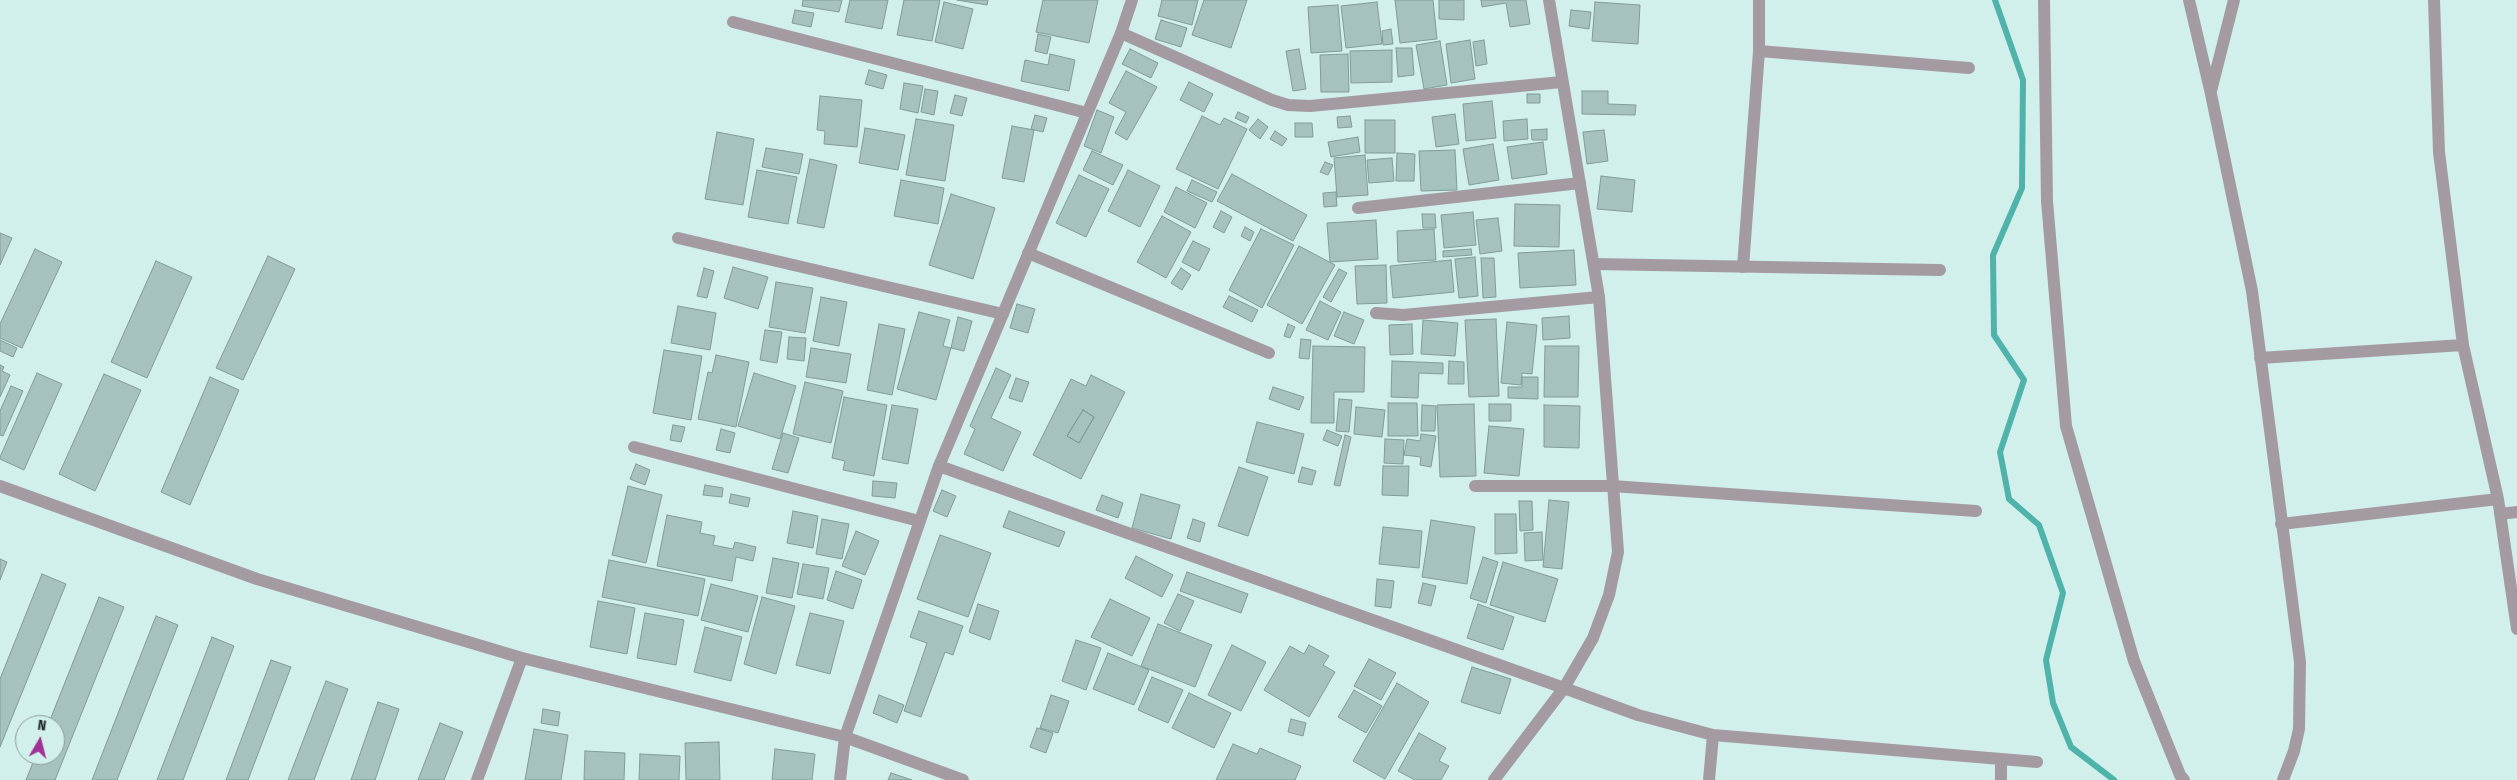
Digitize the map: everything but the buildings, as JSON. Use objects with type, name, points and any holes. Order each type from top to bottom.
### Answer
[{"type":"street","points":[[840,780],[845,737],[939,466],[1121,32],[1132,0]]},
{"type":"street","points":[[1494,780],[1564,688],[1593,638],[1609,596],[1618,552],[1599,297],[1549,0]]},
{"type":"street","points":[[1743,266],[1759,51],[1759,0]]},
{"type":"street","points":[[2044,0],[2047,201],[2066,426],[2134,661],[2180,775],[2184,780]]},
{"type":"street","points":[[2188,0],[2211,94],[2252,291],[2300,662],[2299,729],[2294,751],[2283,780]]},
{"type":"street","points":[[2211,94],[2234,0]]},
{"type":"street","points":[[2434,0],[2439,152],[2463,345],[2498,498],[2517,629]]},
{"type":"street","points":[[733,22],[1087,112]]},
{"type":"street","points":[[1121,32],[1272,100],[1288,105],[1310,106],[1562,82]]},
{"type":"street","points":[[1759,51],[1969,68]]},
{"type":"street","points":[[1358,208],[1580,184]]},
{"type":"street","points":[[678,238],[1003,314]]},
{"type":"street","points":[[1028,253],[1269,353]]},
{"type":"street","points":[[1594,264],[1940,270]]},
{"type":"street","points":[[1376,313],[1404,315],[1599,297]]},
{"type":"street","points":[[2260,358],[2463,345]]},
{"type":"street","points":[[634,447],[919,521]]},
{"type":"street","points":[[939,466],[1638,715],[1713,735],[2037,762]]},
{"type":"street","points":[[0,486],[257,579],[522,658],[845,737],[963,780]]},
{"type":"street","points":[[1475,486],[1612,486],[1976,510]]},
{"type":"street","points":[[2281,524],[2498,498]]},
{"type":"street","points":[[2500,514],[2517,512]]},
{"type":"street","points":[[477,780],[522,658]]},
{"type":"street","points":[[1709,780],[1713,735]]},
{"type":"street","points":[[2001,759],[2001,780]]},
{"type":"waterway","points":[[1995,0],[2023,80],[2022,188],[1993,255],[1994,335],[2024,380],[2000,452],[2009,499],[2039,525],[2063,593],[2046,660],[2053,703],[2071,747],[2114,780]]}]
